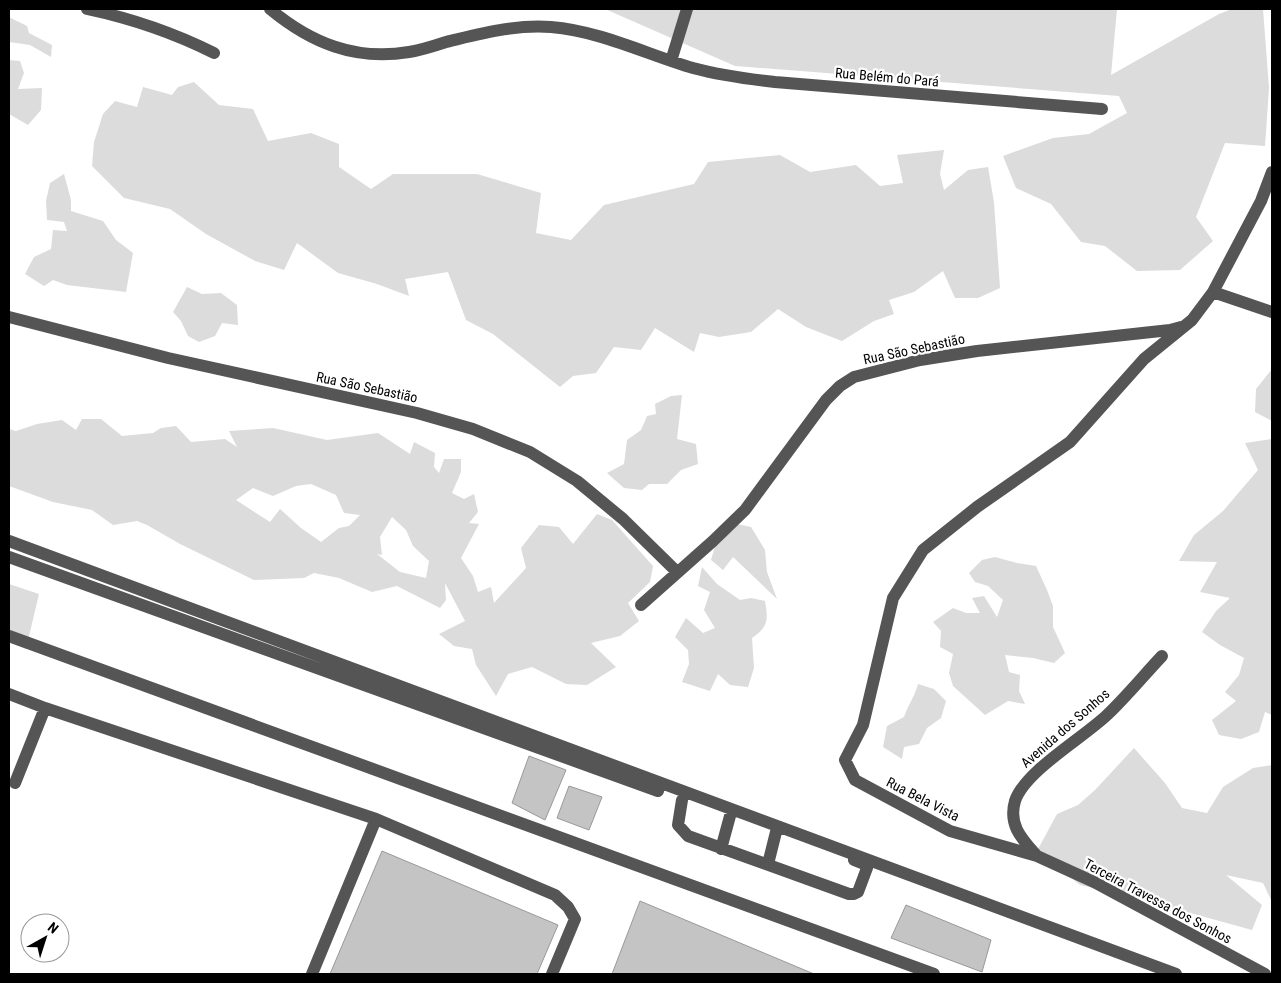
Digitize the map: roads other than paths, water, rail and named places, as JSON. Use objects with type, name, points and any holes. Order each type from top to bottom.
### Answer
[{"type":"street","points":[[90,9],[146,24],[179,36],[214,53]]},
{"type":"street","name":"Rua Belém do Pará","points":[[270,9],[313,39],[348,52],[379,55],[410,52],[488,32],[543,27],[583,33],[671,61],[741,78],[1102,109]]},
{"type":"street","points":[[671,61],[687,9]]},
{"type":"street","points":[[1184,327],[1196,316],[1213,292],[1266,201],[1272,172]]},
{"type":"street","points":[[1213,292],[1272,312]]},
{"type":"street","name":"Rua São Sebastião","points":[[9,317],[168,358],[417,413],[473,429],[530,452],[577,481],[623,519],[677,572]]},
{"type":"street","name":"Rua São Sebastião","points":[[641,605],[745,510],[826,400],[840,386],[854,377],[920,360],[977,351],[1184,327]]},
{"type":"street","name":"Rua Bela Vista","points":[[1037,856],[950,831],[855,780],[845,760],[863,725],[893,598],[923,550],[977,507],[1070,442],[1144,359],[1184,327]]},
{"type":"street","points":[[9,541],[1176,974]]},
{"type":"street","points":[[9,557],[859,862],[867,868],[858,892],[849,894],[688,836],[682,832],[678,825],[682,800]]},
{"type":"street","points":[[9,636],[934,974]]},
{"type":"street","name":"Avenida dos Sonhos","points":[[1037,856],[1018,834],[1013,817],[1015,800],[1029,778],[1106,716],[1162,656]]},
{"type":"street","points":[[9,694],[45,708],[376,819],[555,895],[568,907],[575,919],[552,974]]},
{"type":"street","points":[[15,783],[45,708]]},
{"type":"street","points":[[721,848],[730,816]]},
{"type":"street","points":[[312,974],[376,819]]},
{"type":"street","points":[[768,864],[776,832]]},
{"type":"street","name":"Terceira Travessa dos Sonhos","points":[[1037,856],[1094,882],[1265,974]]}]
